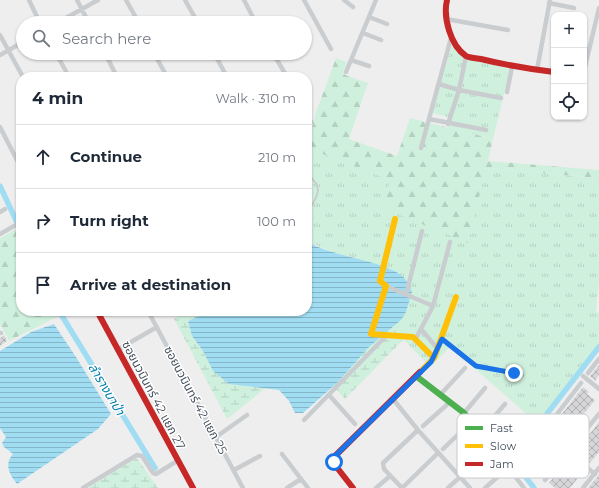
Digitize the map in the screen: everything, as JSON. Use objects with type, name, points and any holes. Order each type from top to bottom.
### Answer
[{"type":"street","points":[[29,0],[37,16]]},
{"type":"street","points":[[77,0],[85,16]]},
{"type":"street","points":[[69,16],[98,0]]},
{"type":"street","points":[[126,0],[134,16]]},
{"type":"street","points":[[185,0],[194,16]]},
{"type":"street","points":[[244,0],[252,16]]},
{"type":"street","points":[[304,0],[331,49]]},
{"type":"street","points":[[344,0],[353,7]]},
{"type":"street","points":[[346,72],[376,0]]},
{"type":"street","points":[[448,0],[445,8],[451,38],[466,56],[512,67],[551,72]]},
{"type":"street","points":[[537,70],[549,2],[574,8]]},
{"type":"street","points":[[587,58],[599,8]]},
{"type":"street","points":[[369,18],[387,24]]},
{"type":"street","points":[[446,19],[508,30]]},
{"type":"street","points":[[363,33],[381,40]]},
{"type":"street","points":[[0,35],[19,72]]},
{"type":"street","points":[[421,148],[451,38]]},
{"type":"street","points":[[0,55],[16,46]]},
{"type":"street","points":[[448,124],[459,90],[466,56]]},
{"type":"street","points":[[60,60],[66,72]]},
{"type":"street","points":[[108,60],[114,72]]},
{"type":"street","points":[[158,60],[164,72]]},
{"type":"street","points":[[218,60],[224,72]]},
{"type":"street","points":[[277,60],[284,72]]},
{"type":"street","points":[[351,60],[369,66]]},
{"type":"street","points":[[507,92],[512,67]]},
{"type":"street","points":[[439,84],[459,90],[501,98]]},
{"type":"street","points":[[429,119],[448,124],[486,130]]},
{"type":"street","points":[[0,127],[16,158]]},
{"type":"street","points":[[0,212],[5,209]]},
{"type":"street","points":[[395,219],[380,280],[386,286],[432,306]]},
{"type":"street","points":[[0,234],[16,225]]},
{"type":"street","points":[[406,295],[422,231]]},
{"type":"street","points":[[415,340],[432,306],[450,242]]},
{"type":"street","points":[[386,286],[370,334],[413,337],[434,358]]},
{"type":"street","points":[[353,488],[335,465],[334,457],[434,358],[456,297]]},
{"type":"street","name":"ซอยนวมินทร์ 42 แยก 27","points":[[100,316],[193,488]]},
{"type":"street","name":"ซอยนวมินทร์ 42 แยก 25","points":[[151,316],[243,488]]},
{"type":"street","points":[[117,350],[157,327]]},
{"type":"street","points":[[421,329],[437,348]]},
{"type":"street","points":[[304,420],[387,335]]},
{"type":"street","points":[[442,339],[476,366],[514,373]]},
{"type":"street","points":[[599,359],[585,375],[599,389]]},
{"type":"street","points":[[440,395],[465,368]]},
{"type":"street","points":[[416,376],[464,413],[485,388]]},
{"type":"street","points":[[557,414],[581,383]]},
{"type":"street","points":[[329,395],[355,424]]},
{"type":"street","points":[[393,399],[457,474]]},
{"type":"street","points":[[423,426],[450,402]]},
{"type":"street","points":[[496,414],[505,404]]},
{"type":"street","points":[[589,426],[599,414]]},
{"type":"street","points":[[216,437],[247,415]]},
{"type":"street","points":[[418,430],[383,463],[382,467],[402,488],[438,453]]},
{"type":"street","points":[[443,449],[457,436]]},
{"type":"street","points":[[282,454],[308,488]]},
{"type":"street","points":[[82,488],[137,455],[142,456],[153,473],[156,474],[177,461]]},
{"type":"street","points":[[234,470],[260,456]]},
{"type":"street","points":[[583,488],[599,468]]},
{"type":"street","points":[[589,469],[595,474]]},
{"type":"street","points":[[376,488],[390,476]]},
{"type":"street","points":[[448,488],[459,478]]},
{"type":"street","points":[[461,478],[470,488]]},
{"type":"street","points":[[486,488],[497,478]]},
{"type":"street","points":[[516,478],[524,488]]},
{"type":"street","points":[[287,488],[301,479]]},
{"type":"lane","points":[[312,179],[319,189],[318,196],[312,205]]},
{"type":"green space","points":[[452,44],[468,59],[510,69],[493,139],[448,128],[452,118],[432,113]]},
{"type":"green space","points":[[336,58],[347,62],[343,72],[345,75],[368,83],[349,139],[397,156],[410,118],[493,139],[488,161],[599,170],[599,178],[486,168],[468,243],[383,208],[390,180],[312,150],[312,127]]},
{"type":"green space","points":[[312,150],[391,180],[467,243],[486,168],[599,178],[599,281],[596,312],[599,313],[599,344],[547,414],[526,414],[450,347],[430,367],[392,327],[403,315],[409,302],[412,292],[407,280],[357,258],[334,253],[312,243]]},
{"type":"green space","points":[[16,230],[16,316],[59,316],[9,341],[0,324],[0,238]]},
{"type":"green space","points":[[179,316],[199,316],[188,321],[192,336],[203,351],[213,371],[245,386],[266,388],[227,419],[174,319]]},
{"type":"green space","points":[[392,327],[404,339],[345,399],[333,386],[368,348]]},
{"type":"green space","points":[[137,458],[158,488],[88,488]]},
{"type":"water","points":[[312,244],[318,247],[388,268],[399,274],[407,281],[412,292],[406,312],[401,320],[368,348],[337,383],[303,413],[295,413],[289,401],[279,390],[229,384],[213,371],[203,351],[192,336],[188,321],[199,316],[312,316]]},
{"type":"water","points":[[54,324],[111,414],[98,429],[17,484],[10,473],[8,465],[13,454],[4,447],[2,443],[6,437],[0,428],[0,351],[31,332]]},
{"type":"building","points":[[4,335],[7,341],[0,346],[0,338]]},
{"type":"building","points":[[599,365],[599,375],[595,381],[590,376]]},
{"type":"building","points":[[583,387],[589,392],[587,394],[595,400],[584,414],[562,414]]},
{"type":"building","points":[[599,422],[599,452],[589,464],[589,435]]},
{"type":"building","points":[[599,474],[599,488],[588,488],[598,476]]},
{"type":"building","points":[[553,478],[578,478],[570,488],[555,488],[549,483]]},
{"type":"waterway","name":"ลำรางนาป่า","points":[[0,186],[16,220]]},
{"type":"waterway","name":"ลำรางนาป่า","points":[[62,316],[155,468]]},
{"type":"waterway","points":[[547,414],[599,347]]},
{"type":"waterway","points":[[526,478],[534,488]]},
{"type":"traffic: fast","points":[[416,376],[465,414]]},
{"type":"traffic: slow","points":[[395,219],[380,281],[386,286],[371,334],[413,337],[434,358]]},
{"type":"traffic: slow","points":[[420,372],[434,358],[456,297]]},
{"type":"traffic: jam","points":[[447,0],[446,14],[449,30],[456,45],[466,56],[517,67],[551,72]]},
{"type":"traffic: jam","points":[[100,316],[193,488]]},
{"type":"traffic: jam","points":[[353,488],[335,465],[334,457],[420,372]]},
{"type":"route","points":[[334,462],[334,457],[431,362],[436,355],[438,345],[442,339],[476,366],[514,373]]}]
